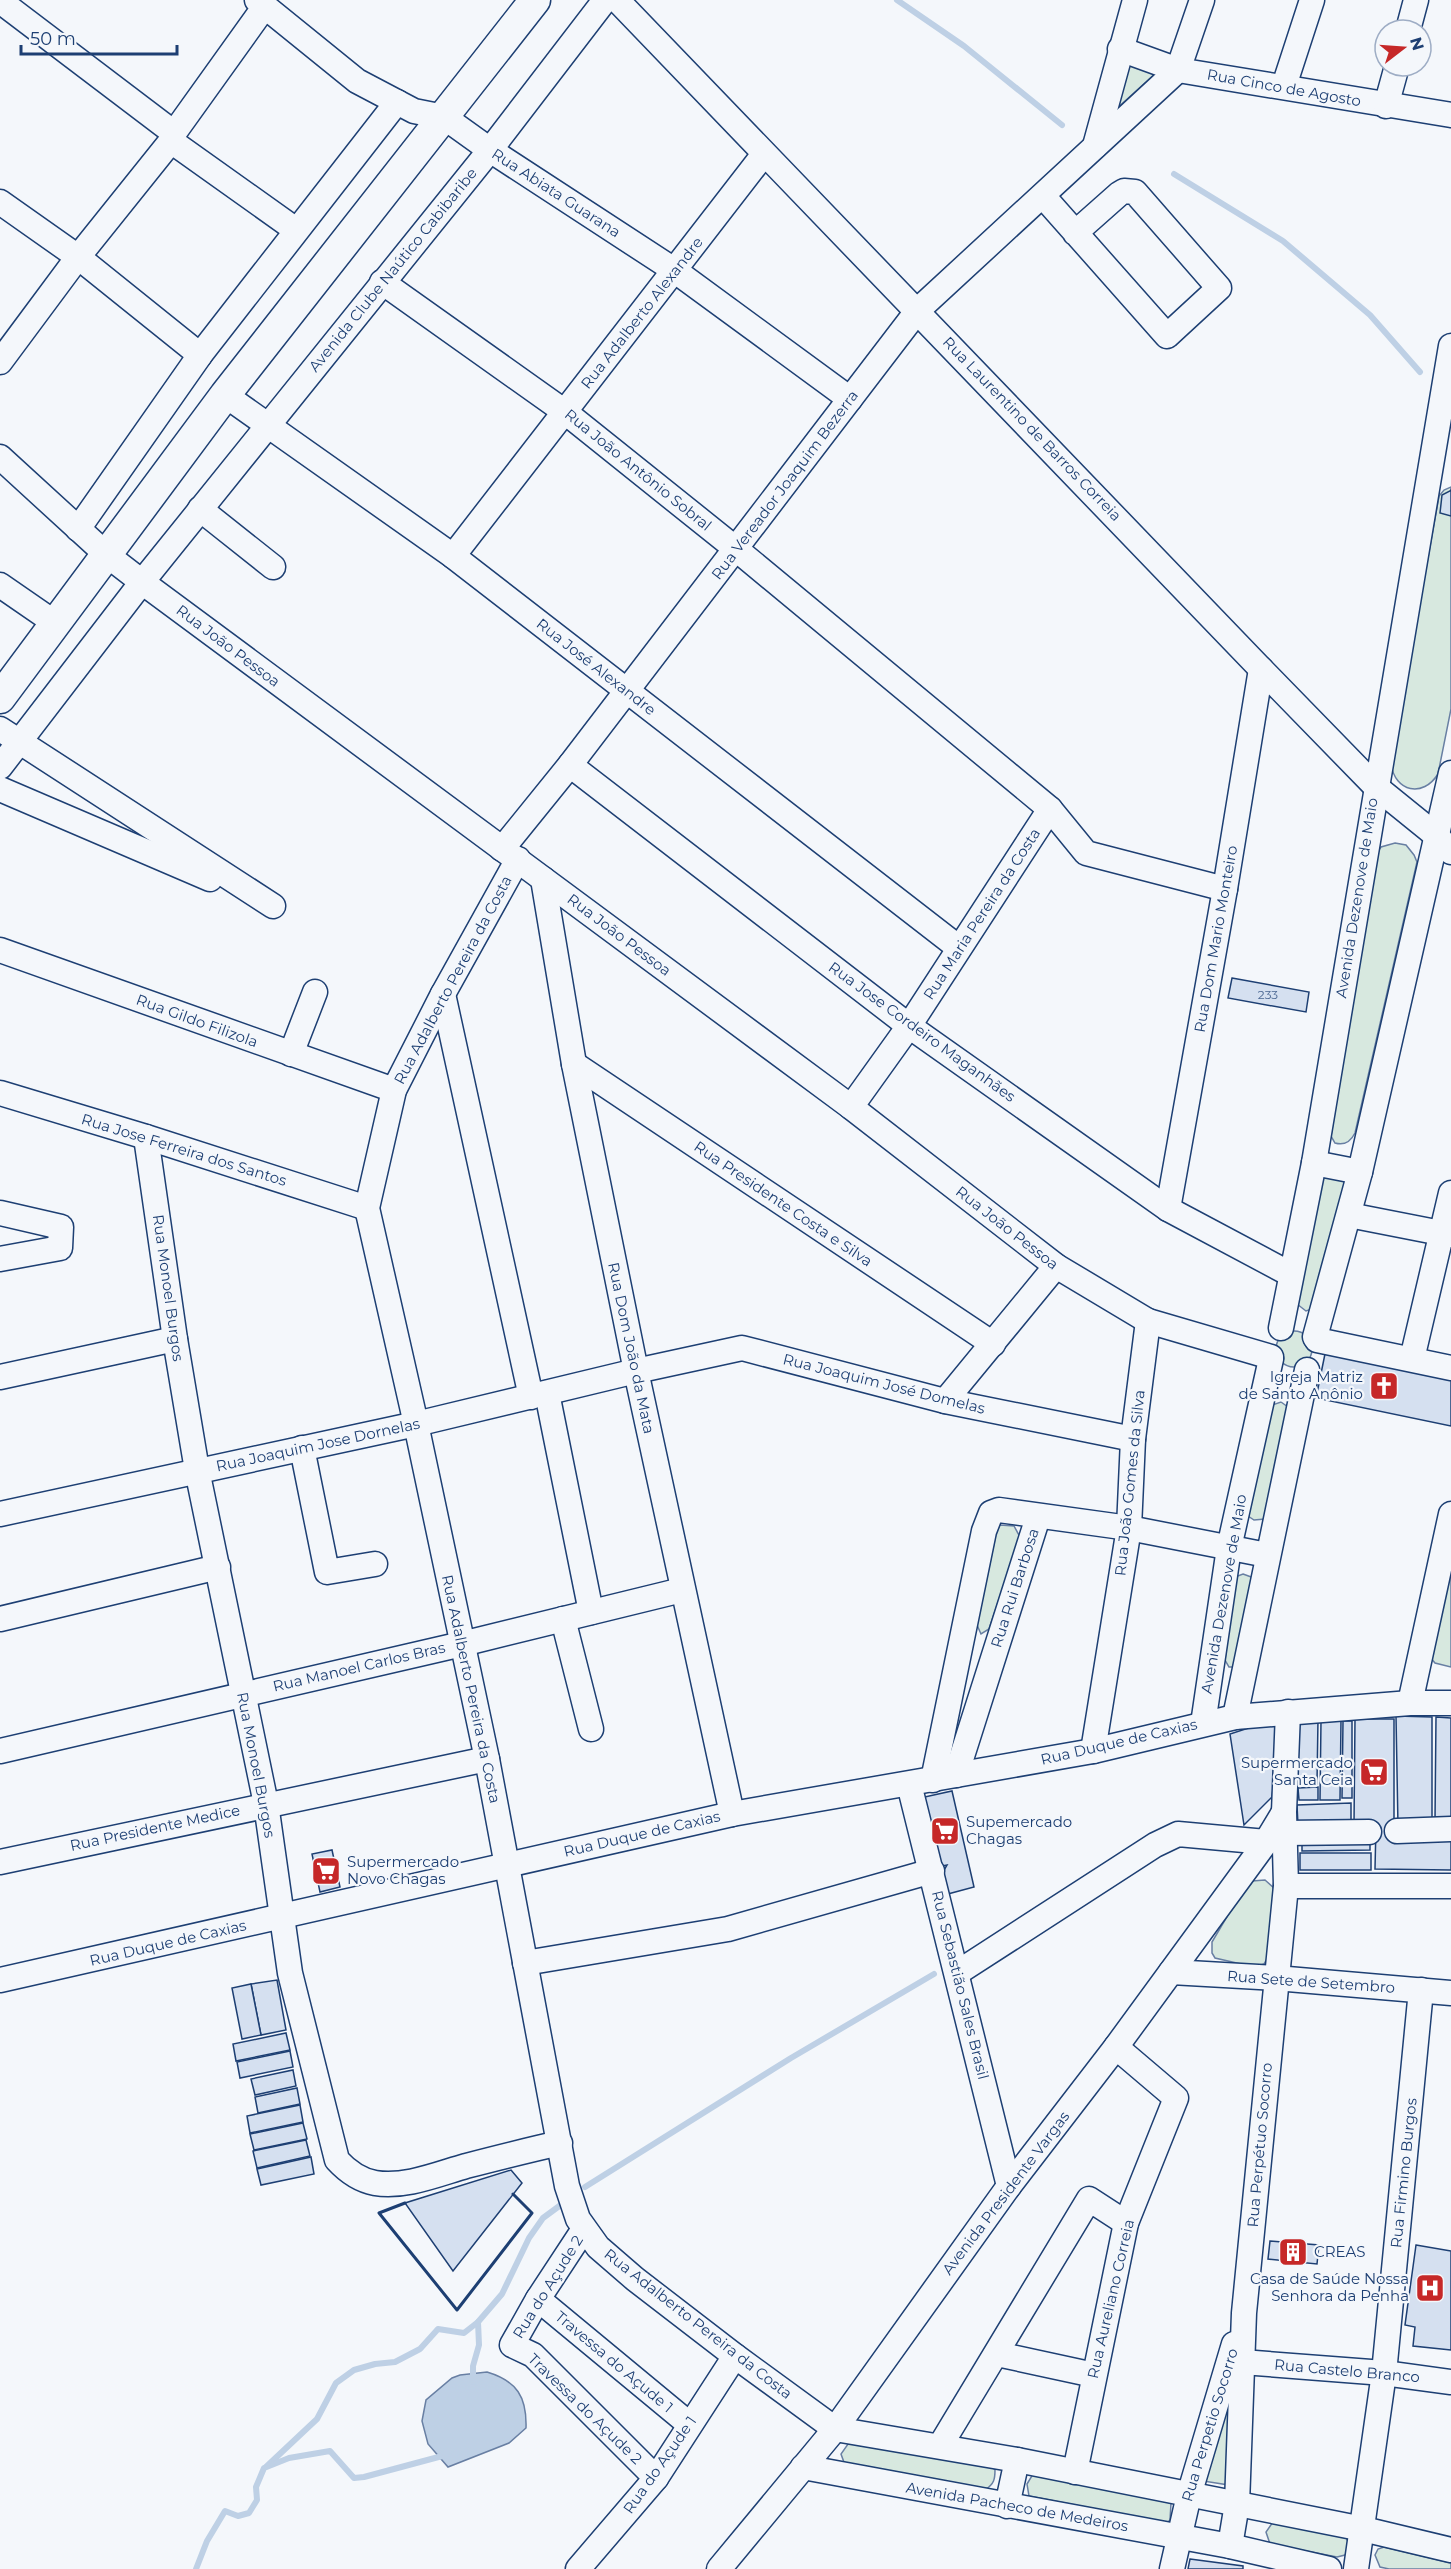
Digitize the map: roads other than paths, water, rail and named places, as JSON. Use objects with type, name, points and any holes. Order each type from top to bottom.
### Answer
[{"type":"main road","points":[[0,698],[225,395],[535,0]]},
{"type":"street","name":"Avenida Clube Naútico Cabibaribe","points":[[0,767],[9,736],[142,582],[490,150],[605,0]]},
{"type":"street","name":"Rua Laurentino de Barros Correia","points":[[617,0],[764,154],[918,310],[1261,669],[1376,786],[1444,844]]},
{"type":"street","points":[[1095,146],[1135,0]]},
{"type":"street","points":[[1178,70],[1202,0]]},
{"type":"street","points":[[1284,86],[1312,0]]},
{"type":"street","points":[[1411,18],[1416,0]]},
{"type":"street","points":[[0,1],[296,230]]},
{"type":"street","name":"Rua Abiata Guarana","points":[[261,3],[357,81],[414,111],[444,117],[490,150],[674,270],[850,399]]},
{"type":"street","points":[[0,362],[78,257],[173,137],[261,3]]},
{"type":"street","name":"Rua Cinco de Agosto","points":[[1120,49],[1178,70],[1451,115]]},
{"type":"street","name":"Rua Vereador Joaquim Bezerra","points":[[510,854],[570,765],[918,310],[1178,70]]},
{"type":"street","points":[[1386,106],[1394,78]]},
{"type":"street","points":[[78,529],[200,355],[397,102]]},
{"type":"street","name":"Rua Adalberto Alexandre","points":[[453,556],[764,154]]},
{"type":"street","points":[[1043,196],[1075,233],[1167,336],[1219,288],[1135,192],[1124,191],[1119,194],[1075,233]]},
{"type":"street","points":[[0,202],[78,257],[200,355]]},
{"type":"street","name":"Rua João Antônio Sobral","points":[[382,282],[565,412],[736,549],[1050,809],[1086,853],[1225,889]]},
{"type":"street","name":"Avenida Dezenove de Maio","points":[[1281,1328],[1314,1163],[1376,786],[1441,468],[1451,346]]},
{"type":"street","name":"Rua José Alexandre","points":[[225,395],[453,556],[959,948]]},
{"type":"street","name":"Rua João Pessoa","points":[[0,457],[107,555],[142,582],[851,1107],[1056,1266],[1148,1321],[1271,1358]]},
{"type":"street","points":[[200,509],[273,567]]},
{"type":"street","points":[[0,585],[55,622]]},
{"type":"street","name":"Rua Dom Mario Monteiro","points":[[1168,1209],[1225,889],[1261,669]]},
{"type":"street","points":[[0,789],[273,906],[9,736]]},
{"type":"street","name":"Rua Jose Cordeiro Maganhães","points":[[570,765],[909,1026],[1168,1209],[1290,1274]]},
{"type":"street","points":[[1236,1717],[1267,1556],[1307,1370],[1317,1357],[1316,1339],[1444,844],[1451,773]]},
{"type":"street","name":"Rua Maria Pereira da Costa","points":[[851,1107],[909,1026],[1050,809]]},
{"type":"street","name":"Rua Adalberto Pereira da Costa","points":[[510,854],[394,1090],[367,1208],[416,1424],[487,1759],[572,2204],[584,2229],[598,2247],[635,2279],[735,2356],[836,2429]]},
{"type":"street","name":"Rua Dom João da Mata","points":[[543,879],[574,1064],[636,1371],[732,1814]]},
{"type":"street","name":"Rua Gildo Filizola","points":[[0,950],[394,1090]]},
{"type":"street","points":[[291,1054],[315,992]]},
{"type":"street","points":[[443,994],[591,1612]]},
{"type":"street","name":"Rua Presidente Costa e Silva","points":[[574,1064],[993,1344]]},
{"type":"street","name":"Rua Jose Ferreira dos Santos","points":[[0,1093],[367,1208]]},
{"type":"street","name":"Rua Monoel Burgos","points":[[146,1137],[175,1339],[197,1470],[266,1804],[293,1984],[337,2160],[346,2170],[360,2179],[377,2183],[395,2183],[435,2176],[560,2143]]},
{"type":"street","points":[[1314,1163],[1360,1172]]},
{"type":"street","points":[[1412,1359],[1446,1234],[1451,1193]]},
{"type":"street","points":[[0,1213],[61,1227],[60,1248],[0,1258]]},
{"type":"street","points":[[1349,1215],[1446,1234]]},
{"type":"street","points":[[945,1401],[1056,1266]]},
{"type":"street","name":"Rua João Gomes da Silva","points":[[1093,1751],[1129,1528],[1133,1439],[1148,1321]]},
{"type":"street","points":[[1307,1370],[1297,1374],[1287,1373],[1278,1368],[1271,1358],[1270,1342],[1281,1328],[1300,1326],[1310,1331],[1316,1339],[1451,1368]]},
{"type":"street","points":[[0,1377],[175,1339]]},
{"type":"street","name":"Rua Joaquim José Domelas","points":[[636,1371],[742,1348],[945,1401],[1133,1439]]},
{"type":"street","name":"Avenida Dezenove de Maio","points":[[1203,1724],[1229,1548],[1271,1358]]},
{"type":"street","name":"Rua Joaquim Jose Dornelas","points":[[0,1514],[416,1424],[636,1371]]},
{"type":"street","points":[[302,1448],[320,1573],[375,1564]]},
{"type":"street","points":[[945,1778],[986,1521],[991,1513],[999,1510],[1038,1517]]},
{"type":"street","points":[[1410,1703],[1451,1514]]},
{"type":"street","name":"Rua Rui Barbosa","points":[[945,1778],[1038,1517],[1129,1528],[1267,1556]]},
{"type":"street","points":[[0,1619],[218,1568]]},
{"type":"street","name":"Rua Manoel Carlos Bras","points":[[0,1750],[462,1644],[682,1590]]},
{"type":"street","points":[[563,1619],[591,1729]]},
{"type":"street","name":"Rua Duque de Caxias","points":[[0,1980],[732,1814],[1093,1751],[1236,1717],[1410,1703],[1451,1703]]},
{"type":"street","points":[[1276,1978],[1286,1886],[1278,1829],[1288,1712]]},
{"type":"street","name":"Rua Presidente Medice","points":[[0,1862],[487,1759]]},
{"type":"street","name":"Rua Sebastião Sales Brasil","points":[[909,1784],[1009,2186]]},
{"type":"street","points":[[957,1972],[1155,1845],[1178,1834],[1278,1829],[1369,1832]]},
{"type":"street","name":"Avenida Presidente Vargas","points":[[719,2569],[836,2429],[1009,2186],[1116,2047],[1278,1829]]},
{"type":"street","points":[[1397,1831],[1451,1829]]},
{"type":"street","points":[[525,1963],[728,1929],[932,1871]]},
{"type":"street","points":[[1286,1886],[1451,1886]]},
{"type":"street","name":"Rua Sete de Setembro","points":[[1171,1972],[1276,1978],[1451,1993]]},
{"type":"street","name":"Rua Perpétuo Socorro","points":[[1244,2313],[1276,1978]]},
{"type":"street","name":"Rua Firmino Burgos","points":[[1356,2569],[1384,2373],[1421,1990]]},
{"type":"street","name":"Rua Aureliano Correia","points":[[1075,2472],[1126,2223],[1176,2098],[1116,2047]]},
{"type":"street","points":[[940,2446],[1089,2199],[1126,2223]]},
{"type":"street","name":"Rua do Açude 2","points":[[512,2345],[538,2299],[584,2229]]},
{"type":"street","name":"Travessa do Açude 1","points":[[538,2299],[689,2424]]},
{"type":"street","name":"Rua Perpetio Socorro","points":[[1230,2546],[1238,2504],[1244,2313]]},
{"type":"street","name":"Rua Perpetio Socorro","points":[[1172,2569],[1189,2495],[1244,2313]]},
{"type":"street","name":"Travessa do Açude 2","points":[[512,2345],[533,2355],[656,2478]]},
{"type":"street","points":[[997,2354],[1094,2375]]},
{"type":"street","name":"Rua do Açude 1","points":[[578,2569],[656,2478],[735,2356]]},
{"type":"street","name":"Rua Castelo Branco","points":[[1242,2362],[1384,2373],[1451,2382]]},
{"type":"street","points":[[836,2429],[1017,2460],[1363,2529],[1451,2550]]},
{"type":"street","points":[[1007,2506],[1017,2460]]},
{"type":"street","name":"Avenida Pacheco de Medeiros","points":[[803,2467],[1179,2536],[1329,2569]]},
{"type":"water","points":[[487,2372],[506,2380],[518,2392],[525,2407],[526,2428],[509,2443],[448,2467],[428,2444],[422,2421],[426,2400],[452,2378]]},
{"type":"waterway","points":[[897,0],[964,46],[1062,125]]},
{"type":"waterway","points":[[1174,174],[1283,241],[1370,315],[1420,372]]},
{"type":"waterway","points":[[585,2187],[791,2058],[934,1974]]},
{"type":"waterway","points":[[473,2382],[473,2366],[479,2345],[478,2322],[502,2294],[529,2238],[543,2218],[562,2204]]},
{"type":"waterway","points":[[267,2466],[317,2419],[336,2383],[354,2370],[375,2364],[395,2362],[420,2349],[438,2329],[464,2333],[478,2322]]},
{"type":"waterway","points":[[196,2569],[207,2541],[225,2511],[238,2516],[249,2513],[257,2500],[256,2487],[264,2468],[289,2458],[330,2451],[354,2478],[446,2455]]},
{"type":"place","name":"Igreja Matriz de Santo Anônio","points":[[1384,1386]]},
{"type":"place","name":"Supermercado Santa Ceia","points":[[1374,1772]]},
{"type":"place","name":"Supemercado Chagas","points":[[945,1831]]},
{"type":"place","name":"Supermercado Novo Chagas","points":[[326,1871]]},
{"type":"place","name":"CREAS","points":[[1293,2252]]},
{"type":"place","name":"Casa de Saúde Nossa Senhora da Penha","points":[[1430,2288]]}]
